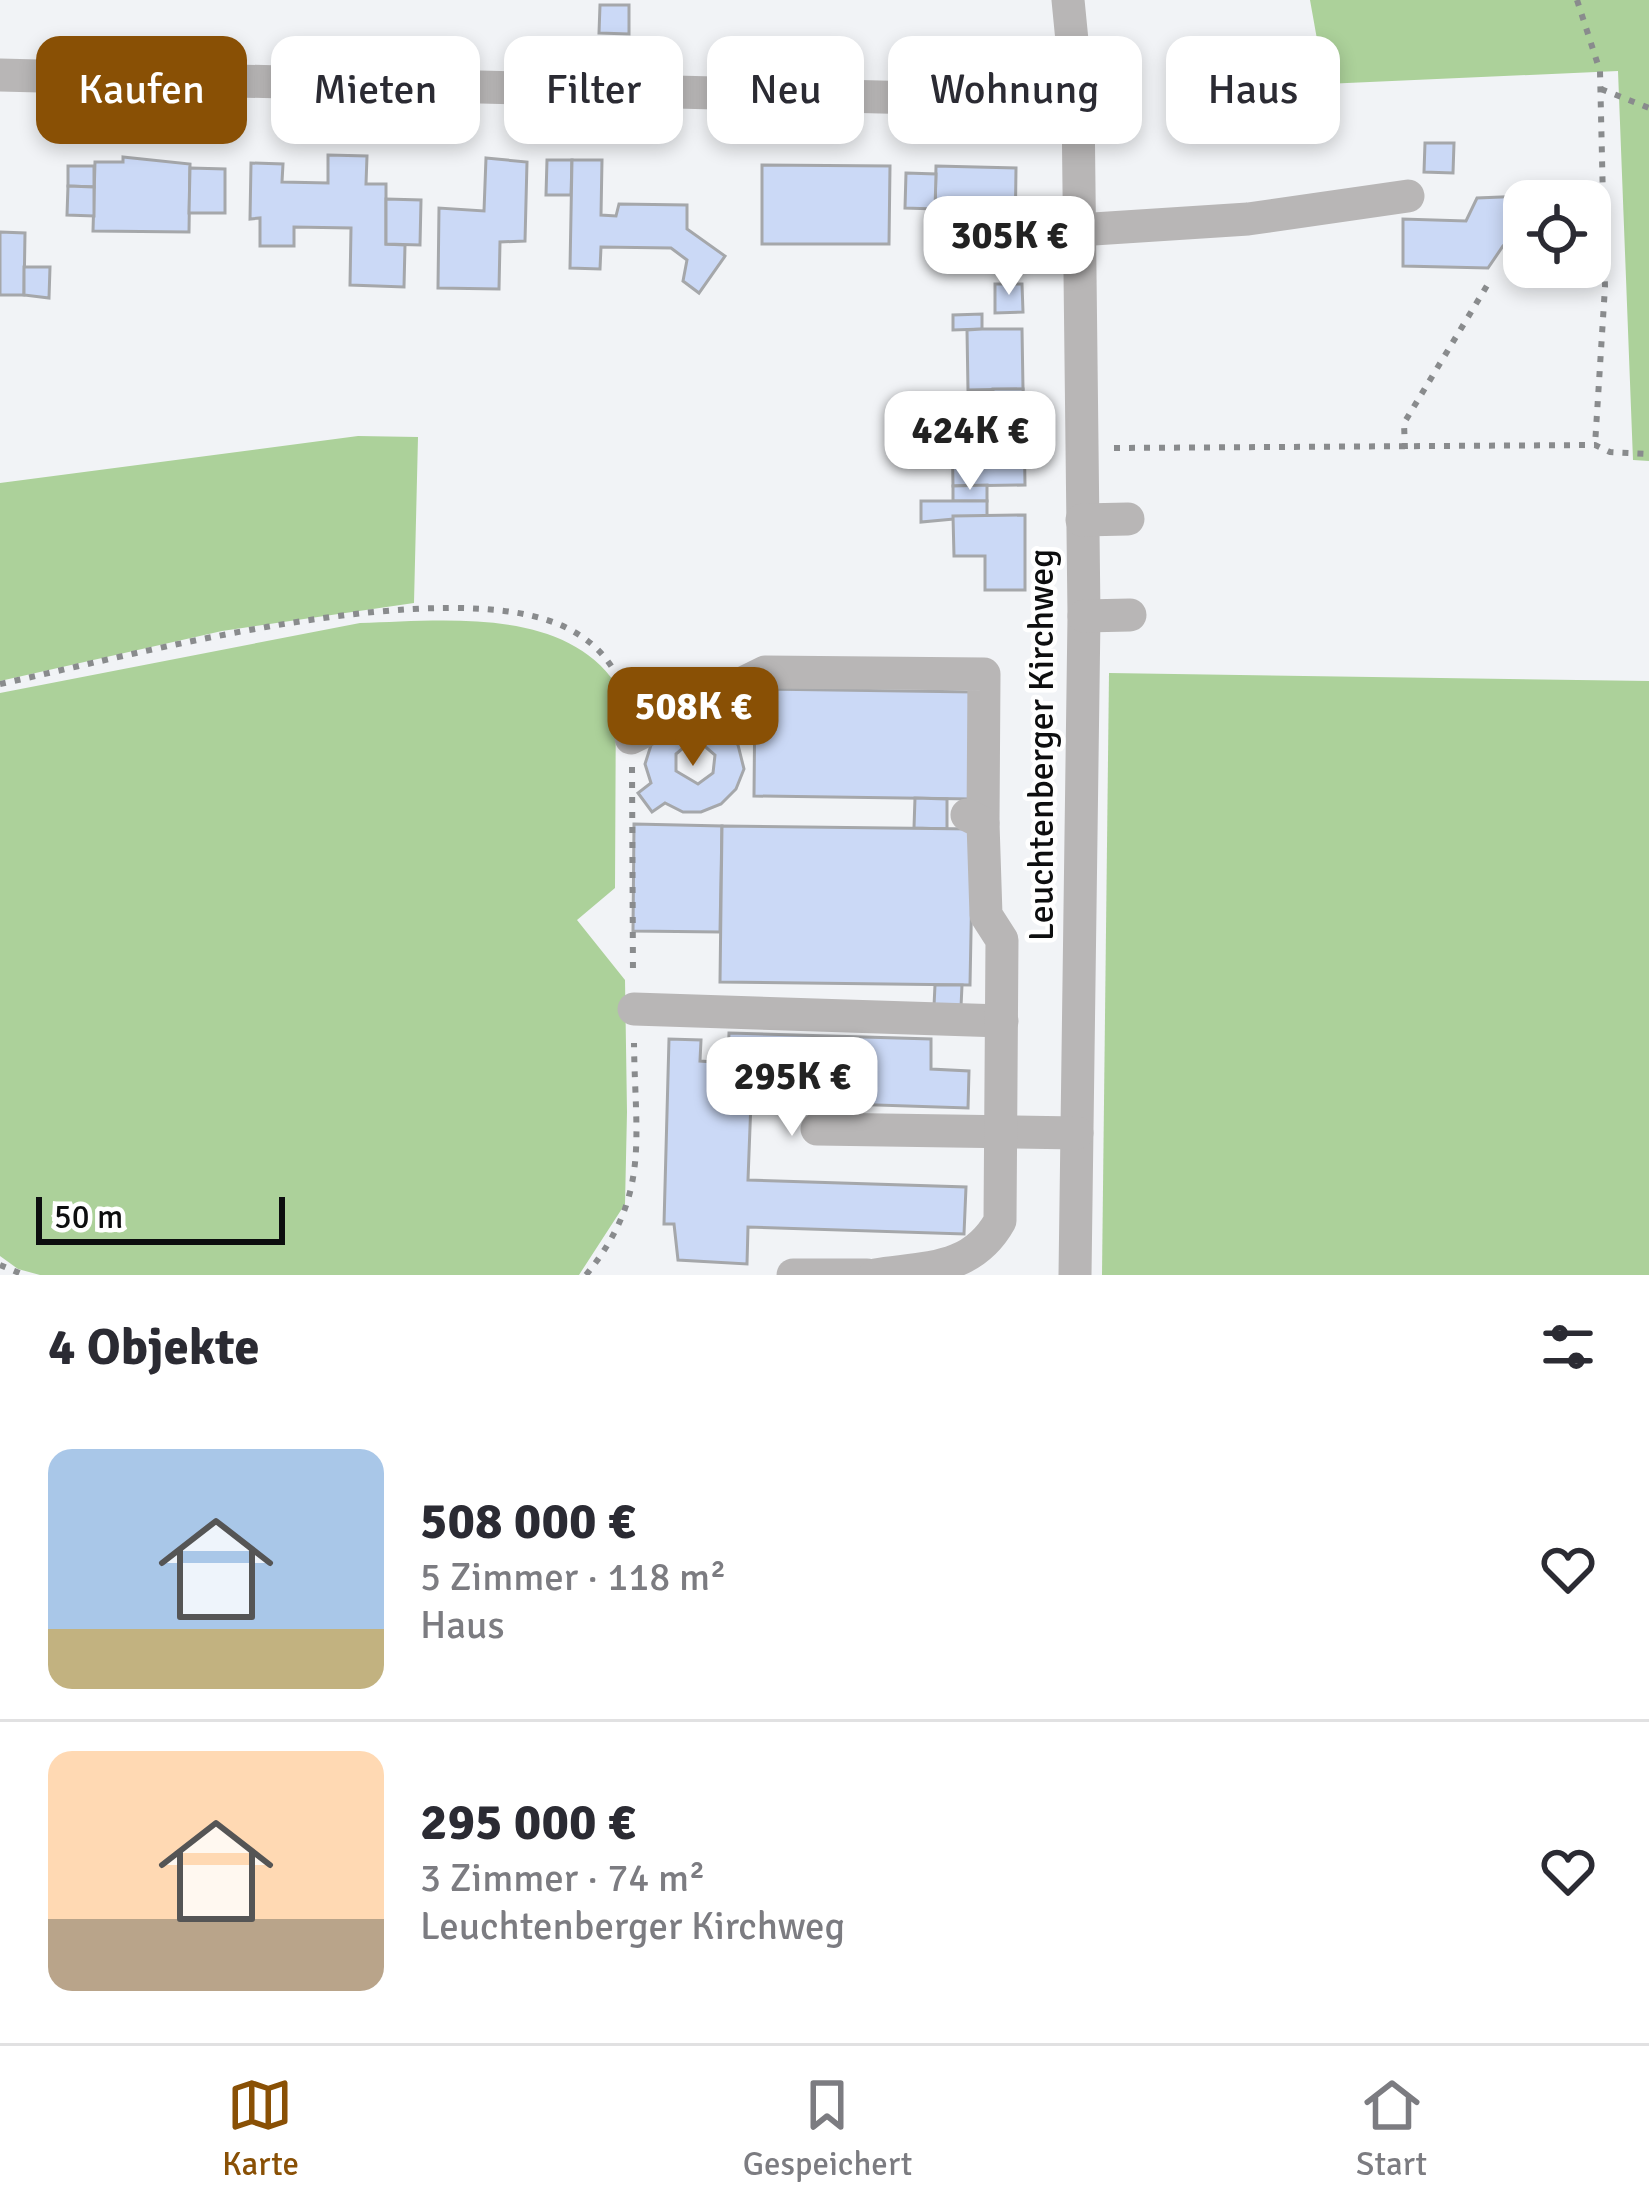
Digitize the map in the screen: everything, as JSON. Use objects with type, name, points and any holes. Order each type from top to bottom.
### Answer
[{"type":"street","name":"Leuchtenberger Kirchweg","points":[[1067,0],[1071,36]]},
{"type":"street","points":[[0,75],[888,97]]},
{"type":"street","name":"Leuchtenberger Kirchweg","points":[[1075,1275],[1084,616],[1078,144]]},
{"type":"street","points":[[1078,230],[1248,219],[1408,196]]},
{"type":"street","points":[[1082,520],[1128,519]]},
{"type":"street","points":[[1084,616],[1130,615]]},
{"type":"street","points":[[632,738],[765,672],[984,674],[975,819],[986,915],[1002,940],[1000,1221],[986,1247],[957,1262],[871,1275],[793,1275]]},
{"type":"street","points":[[634,1009],[1002,1021]]},
{"type":"street","points":[[817,1129],[1077,1133]]},
{"type":"path","points":[[1576,0],[1600,71],[1601,89],[1606,287],[1595,445]]},
{"type":"path","points":[[1601,89],[1649,108]]},
{"type":"path","points":[[1406,449],[1404,423],[1491,279]]},
{"type":"path","points":[[1081,448],[1595,445],[1610,452],[1649,454]]},
{"type":"path","points":[[0,684],[340,615],[472,608],[567,628],[598,649],[624,686],[632,738],[635,1169],[629,1211],[586,1275]]},
{"type":"path","points":[[0,1265],[24,1275]]},
{"type":"green space","points":[[1310,0],[1649,0],[1649,461],[1633,460],[1618,71],[1340,83],[1340,36],[1316,36]]},
{"type":"green space","points":[[358,436],[418,437],[414,603],[222,631],[0,681],[0,483]]},
{"type":"green space","points":[[463,621],[533,630],[565,641],[593,659],[616,684],[615,888],[577,920],[625,980],[625,1204],[579,1275],[40,1275],[18,1269],[0,1256],[0,693],[360,623]]},
{"type":"green space","points":[[1109,673],[1649,681],[1649,1275],[1102,1275]]},
{"type":"building","points":[[600,5],[629,5],[629,34],[599,33]]},
{"type":"building","points":[[1425,143],[1454,143],[1453,173],[1424,172]]},
{"type":"building","points":[[328,155],[367,156],[366,184],[386,184],[386,244],[405,245],[404,287],[350,285],[351,228],[294,227],[294,246],[260,246],[260,218],[250,219],[251,163],[283,164],[282,182],[328,183]]},
{"type":"building","points":[[123,157],[190,164],[189,232],[93,231],[95,162],[123,162]]},
{"type":"building","points":[[486,158],[527,162],[525,241],[500,242],[499,289],[438,288],[439,208],[484,211]]},
{"type":"building","points":[[547,160],[572,160],[571,195],[546,195]]},
{"type":"building","points":[[572,160],[602,160],[601,215],[616,216],[619,204],[687,205],[687,229],[725,256],[699,293],[683,281],[687,260],[671,248],[601,247],[600,269],[570,268]]},
{"type":"building","points":[[762,165],[890,166],[889,244],[762,244]]},
{"type":"building","points":[[68,166],[94,166],[94,187],[68,186]]},
{"type":"building","points":[[936,166],[1016,168],[1015,243],[973,241],[972,213],[935,212]]},
{"type":"building","points":[[190,168],[225,169],[225,213],[189,213]]},
{"type":"building","points":[[906,173],[936,174],[935,209],[905,208]]},
{"type":"building","points":[[68,186],[94,187],[94,216],[67,215]]},
{"type":"building","points":[[1503,197],[1503,246],[1488,268],[1403,266],[1403,219],[1466,221],[1477,198]]},
{"type":"building","points":[[386,199],[421,200],[420,245],[386,244]]},
{"type":"building","points":[[0,232],[25,233],[24,295],[0,295]]},
{"type":"building","points":[[24,267],[50,267],[49,298],[24,295]]},
{"type":"building","points":[[995,284],[1022,284],[1023,312],[995,313]]},
{"type":"building","points":[[982,314],[982,329],[953,330],[953,315]]},
{"type":"building","points":[[1022,329],[1023,389],[968,390],[967,330]]},
{"type":"building","points":[[993,389],[1023,389],[1024,406],[993,406]]},
{"type":"building","points":[[995,406],[1024,406],[1024,422],[995,421]]},
{"type":"building","points":[[952,422],[1024,422],[1025,485],[953,486]]},
{"type":"building","points":[[987,485],[987,501],[953,501],[953,486]]},
{"type":"building","points":[[921,501],[987,501],[987,516],[921,522]]},
{"type":"building","points":[[1025,515],[1025,590],[985,590],[985,556],[954,556],[953,516]]},
{"type":"building","points":[[755,689],[975,692],[973,799],[754,796]]},
{"type":"building","points":[[708,718],[738,745],[744,769],[736,789],[721,804],[701,812],[683,812],[665,803],[652,812],[638,793],[651,783],[645,764],[652,742]],"holes":[[[690,742],[701,743],[715,755],[713,773],[698,784],[676,771],[676,754]]]},
{"type":"building","points":[[915,798],[947,799],[947,829],[914,828]]},
{"type":"building","points":[[634,824],[722,826],[720,932],[633,931]]},
{"type":"building","points":[[722,826],[973,829],[970,985],[720,982]]},
{"type":"building","points":[[935,985],[962,985],[961,1007],[934,1006]]},
{"type":"building","points":[[729,1033],[931,1039],[931,1069],[969,1071],[968,1108],[751,1101],[748,1180],[966,1187],[964,1234],[748,1227],[747,1264],[678,1260],[674,1224],[664,1224],[669,1039],[701,1040],[700,1061],[728,1063]]}]
